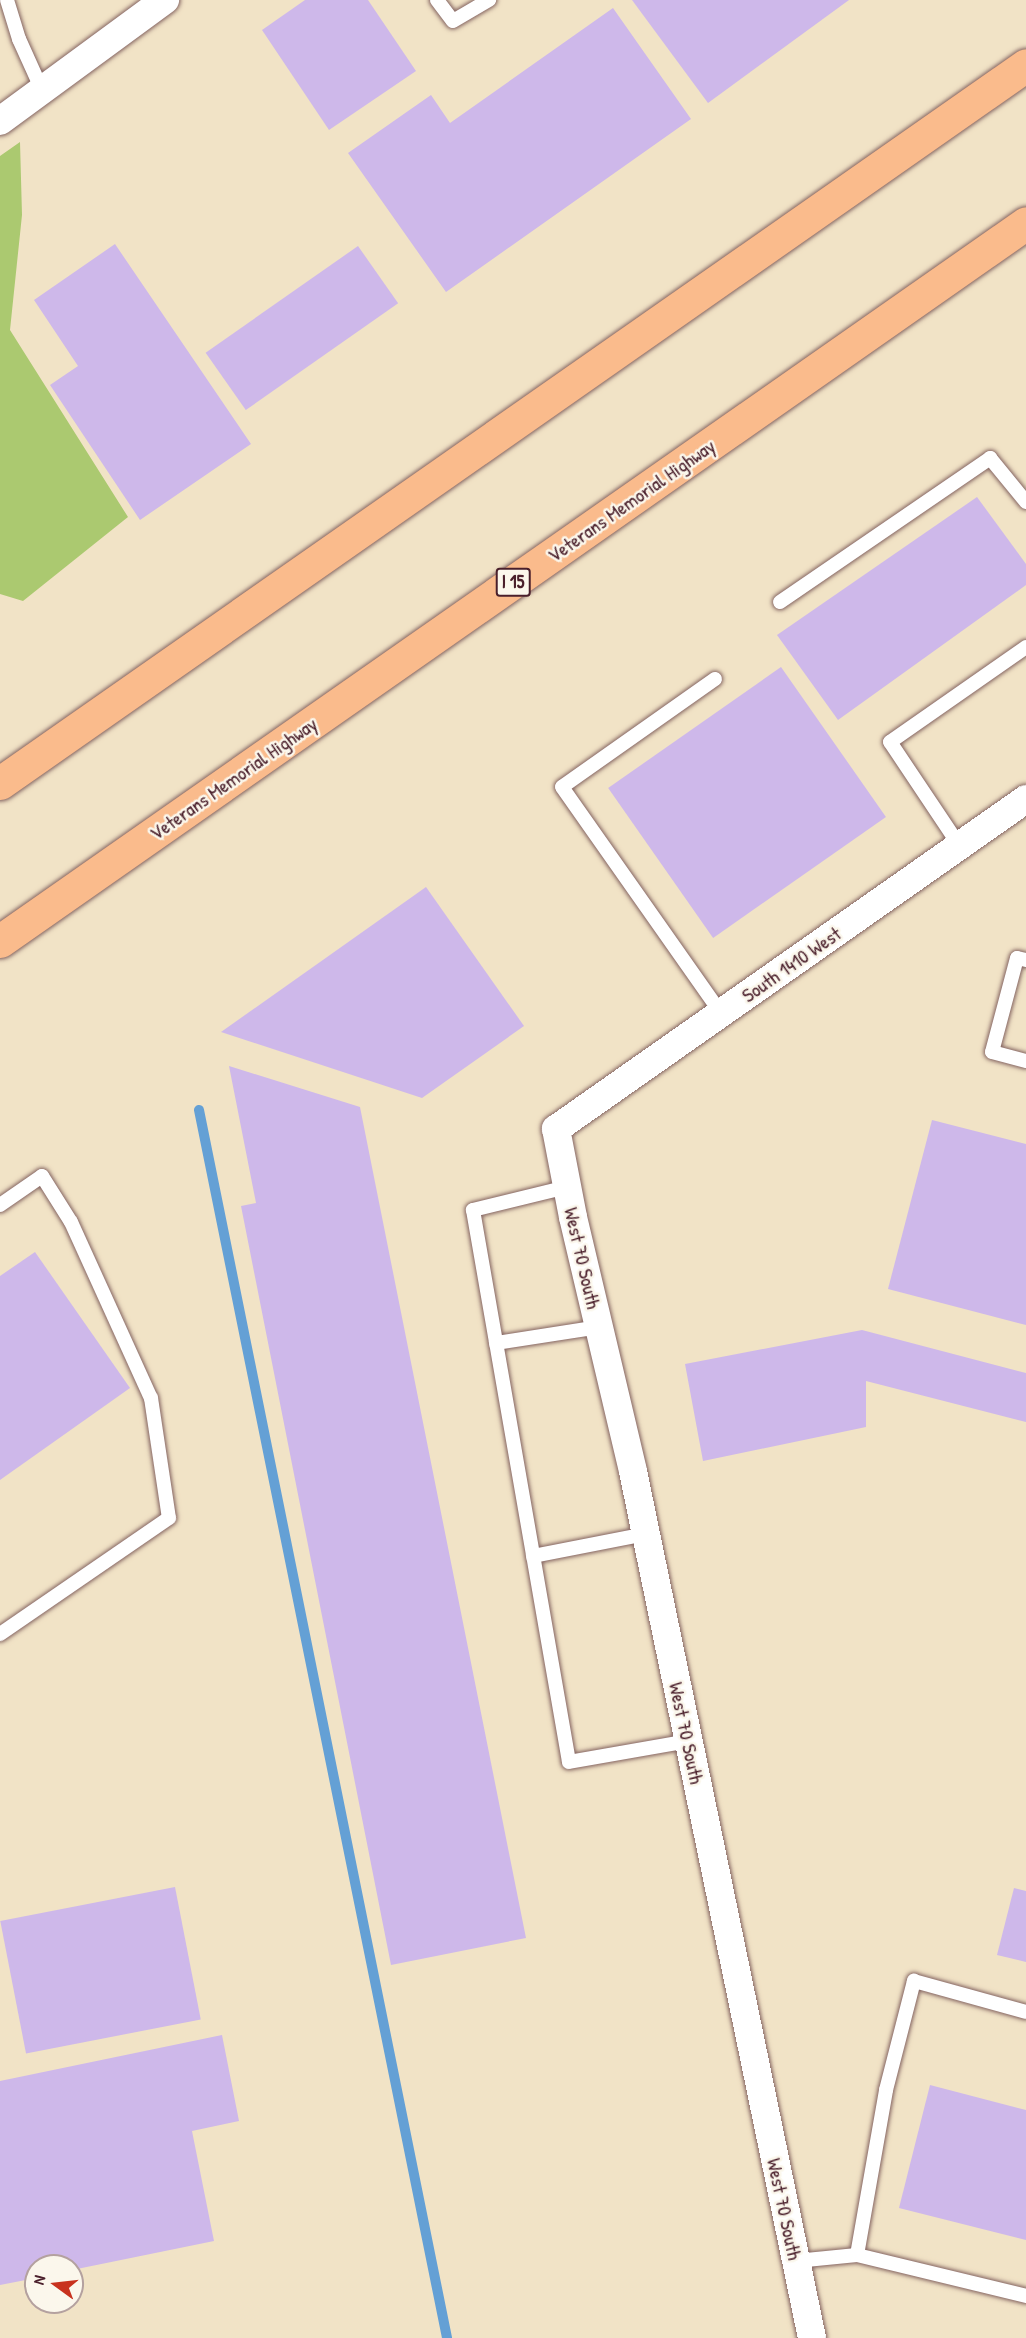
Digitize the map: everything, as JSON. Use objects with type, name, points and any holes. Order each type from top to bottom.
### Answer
[{"type":"highway","points":[[0,783],[1026,65]]},
{"type":"highway","name":"Veterans Memorial Highway","points":[[0,941],[1026,223]]},
{"type":"street","points":[[0,121],[165,0]]},
{"type":"street","name":"South 1410 West","points":[[556,1129],[1026,799]]},
{"type":"street","name":"West 70 South","points":[[556,1129],[567,1187],[646,1534],[812,2338]]},
{"type":"lane","points":[[7,0],[19,39],[42,90]]},
{"type":"lane","points":[[437,0],[453,21],[489,0]]},
{"type":"lane","points":[[780,602],[990,458],[1026,502]]},
{"type":"lane","points":[[960,845],[890,742],[1026,647]]},
{"type":"lane","points":[[715,679],[562,787],[721,1013]]},
{"type":"lane","points":[[1026,960],[1017,958],[992,1052],[1026,1061]]},
{"type":"lane","points":[[0,1205],[42,1176],[71,1222],[151,1398],[169,1518],[0,1634]]},
{"type":"lane","points":[[567,1187],[473,1210],[568,1762],[688,1741]]},
{"type":"lane","points":[[496,1343],[599,1327]]},
{"type":"lane","points":[[533,1556],[646,1534]]},
{"type":"lane","points":[[858,2255],[886,2090],[914,1981],[1026,2012]]},
{"type":"lane","points":[[796,2261],[858,2255],[1026,2296]]},
{"type":"green space","points":[[20,142],[22,215],[10,330],[128,517],[23,601],[0,594],[0,156]]},
{"type":"building","points":[[305,0],[368,0],[416,71],[329,130],[262,30]]},
{"type":"building","points":[[632,0],[849,0],[708,103]]},
{"type":"building","points":[[613,8],[691,119],[446,292],[348,153],[431,95],[450,123]]},
{"type":"building","points":[[115,244],[251,444],[140,520],[50,385],[78,366],[34,300]]},
{"type":"building","points":[[358,246],[398,303],[246,410],[206,353]]},
{"type":"building","points":[[977,497],[1026,564],[1026,585],[838,720],[777,635]]},
{"type":"building","points":[[781,667],[886,817],[713,938],[608,788]]},
{"type":"building","points":[[426,887],[524,1026],[422,1098],[221,1032]]},
{"type":"building","points":[[229,1066],[360,1107],[526,1938],[391,1965],[241,1206],[256,1203]]},
{"type":"building","points":[[932,1120],[1026,1144],[1026,1325],[888,1289]]},
{"type":"building","points":[[35,1252],[130,1388],[0,1480],[0,1276]]},
{"type":"building","points":[[862,1330],[1026,1373],[1026,1422],[866,1381],[866,1427],[703,1461],[685,1364]]},
{"type":"building","points":[[175,1887],[201,2020],[26,2053],[0,1921]]},
{"type":"building","points":[[1014,1888],[1026,1891],[1026,1962],[997,1955]]},
{"type":"building","points":[[222,2035],[239,2121],[192,2131],[214,2241],[84,2268],[84,2254],[24,2254],[24,2280],[0,2285],[0,2081]]},
{"type":"building","points":[[930,2085],[1026,2110],[1026,2240],[899,2208]]},
{"type":"waterway","points":[[199,1110],[447,2338]]}]
